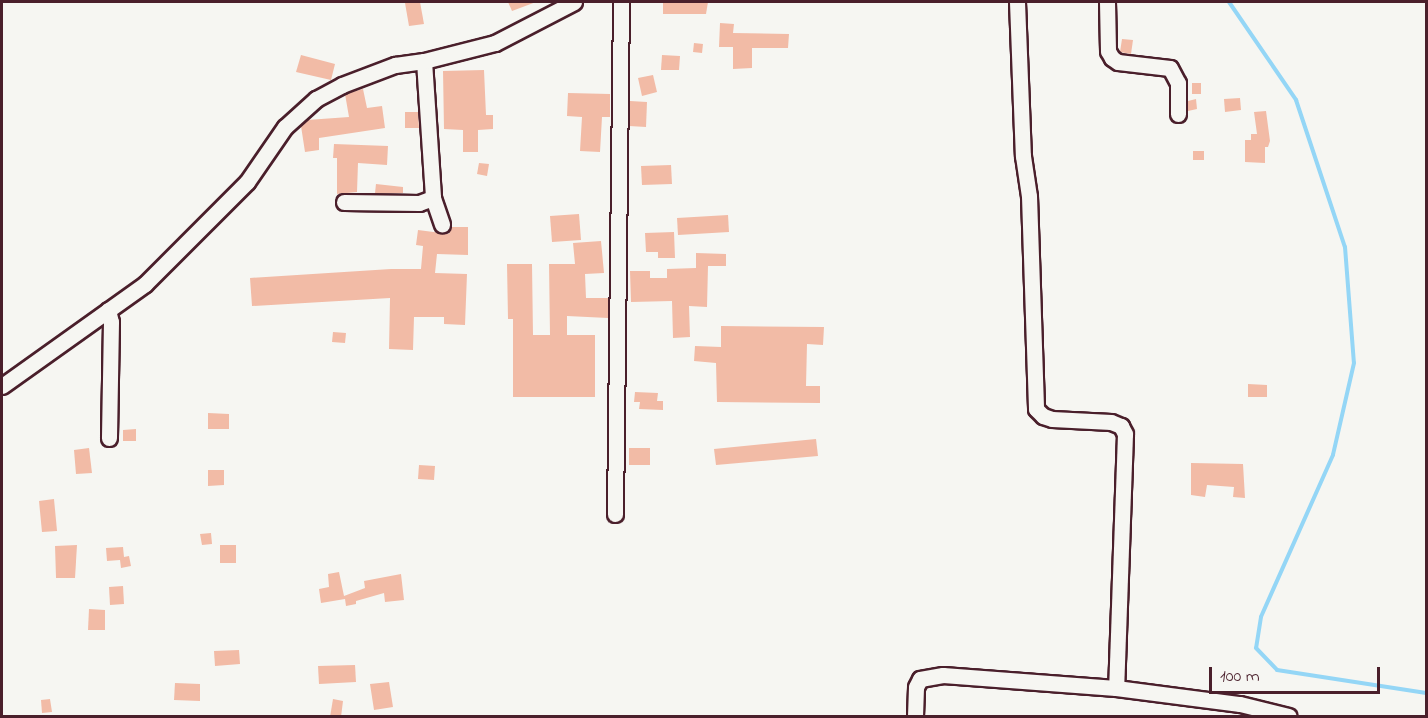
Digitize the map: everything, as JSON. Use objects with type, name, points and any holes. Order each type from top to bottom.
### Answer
[{"type":"street","points":[[2,386],[145,284],[247,182],[285,127],[316,99],[342,85],[395,65],[424,61],[495,43],[574,2]]},
{"type":"street","points":[[615,514],[621,2]]},
{"type":"street","points":[[1017,2],[1023,156],[1029,196],[1036,408],[1043,416],[1052,419],[1111,422],[1121,426],[1125,434],[1116,688]]},
{"type":"street","points":[[1107,2],[1108,51],[1112,58],[1118,62],[1170,68],[1178,84],[1178,114]]},
{"type":"street","points":[[424,61],[433,198],[442,224]]},
{"type":"street","points":[[344,202],[419,203],[433,198]]},
{"type":"street","points":[[108,310],[111,322],[109,438]]},
{"type":"street","points":[[915,717],[916,687],[920,680],[944,675],[1116,688],[1240,704],[1289,717]]},
{"type":"building","points":[[420,2],[424,24],[409,26],[405,3]]},
{"type":"building","points":[[508,2],[536,2],[512,11]]},
{"type":"building","points":[[663,2],[708,2],[706,14],[663,14]]},
{"type":"building","points":[[720,23],[734,24],[733,33],[789,34],[788,48],[752,48],[752,68],[733,69],[733,47],[719,47]]},
{"type":"building","points":[[1122,39],[1133,40],[1131,54],[1120,52]]},
{"type":"building","points":[[694,43],[703,44],[702,53],[693,52]]},
{"type":"building","points":[[301,55],[335,64],[331,80],[296,72]]},
{"type":"building","points":[[662,55],[680,56],[679,70],[661,70]]},
{"type":"building","points":[[484,70],[486,115],[493,115],[493,129],[478,130],[478,152],[463,152],[463,130],[444,129],[443,71]]},
{"type":"building","points":[[653,75],[657,92],[642,96],[638,78]]},
{"type":"building","points":[[1192,83],[1201,83],[1201,94],[1192,94]]},
{"type":"building","points":[[363,89],[367,108],[382,106],[385,128],[319,138],[319,150],[305,152],[301,126],[307,120],[349,117],[345,94]]},
{"type":"building","points":[[568,93],[610,94],[610,117],[602,117],[600,152],[580,151],[582,117],[567,116]]},
{"type":"building","points":[[1240,98],[1241,110],[1225,112],[1224,99]]},
{"type":"building","points":[[1196,99],[1197,109],[1188,111],[1188,101]]},
{"type":"building","points":[[630,101],[647,102],[646,127],[629,126]]},
{"type":"building","points":[[1266,111],[1270,141],[1268,147],[1265,147],[1265,163],[1245,162],[1245,140],[1251,140],[1251,134],[1257,134],[1254,112]]},
{"type":"building","points":[[405,112],[418,112],[419,128],[405,128]]},
{"type":"building","points":[[334,144],[388,146],[387,165],[358,163],[357,192],[337,194],[337,158],[333,158]]},
{"type":"building","points":[[1193,151],[1204,151],[1204,160],[1193,160]]},
{"type":"building","points":[[479,163],[489,164],[487,176],[477,174]]},
{"type":"building","points":[[671,165],[672,184],[642,185],[641,166]]},
{"type":"building","points":[[376,184],[403,187],[403,193],[375,193]]},
{"type":"building","points":[[579,214],[581,240],[552,242],[550,216]]},
{"type":"building","points":[[728,215],[729,232],[678,235],[677,218]]},
{"type":"building","points":[[451,227],[468,227],[468,255],[437,254],[435,273],[467,274],[465,325],[444,324],[444,317],[414,317],[413,350],[389,349],[390,298],[252,306],[250,278],[421,269],[423,246],[416,245],[418,230],[449,234]]},
{"type":"building","points":[[674,232],[675,258],[658,258],[658,252],[646,252],[645,233]]},
{"type":"building","points":[[601,241],[604,273],[585,274],[586,298],[608,298],[608,318],[567,316],[567,335],[595,335],[595,397],[513,397],[513,319],[508,319],[507,264],[532,264],[533,335],[550,335],[549,264],[575,264],[573,243]]},
{"type":"building","points":[[696,253],[726,254],[726,266],[708,266],[707,307],[689,306],[690,337],[673,338],[672,301],[631,302],[630,271],[650,271],[650,278],[667,278],[667,269],[696,268]]},
{"type":"building","points":[[721,326],[824,327],[823,345],[807,344],[806,386],[820,386],[820,403],[717,402],[716,363],[694,361],[695,346],[721,347]]},
{"type":"building","points":[[333,332],[346,333],[345,343],[332,342]]},
{"type":"building","points":[[1248,384],[1267,385],[1267,397],[1248,397]]},
{"type":"building","points":[[635,392],[658,393],[657,401],[663,401],[663,410],[639,409],[640,402],[634,402]]},
{"type":"building","points":[[208,413],[229,414],[229,429],[208,429]]},
{"type":"building","points":[[136,429],[136,441],[123,441],[123,430]]},
{"type":"building","points":[[816,439],[818,456],[716,465],[714,449]]},
{"type":"building","points":[[89,448],[92,473],[76,474],[74,450]]},
{"type":"building","points":[[629,448],[650,448],[650,465],[629,465]]},
{"type":"building","points":[[1191,463],[1243,464],[1245,498],[1233,497],[1234,487],[1207,485],[1205,497],[1191,495]]},
{"type":"building","points":[[419,465],[435,466],[434,480],[418,479]]},
{"type":"building","points":[[208,470],[224,470],[224,485],[208,486]]},
{"type":"building","points":[[54,499],[57,531],[42,532],[39,501]]},
{"type":"building","points":[[211,533],[212,544],[202,545],[200,534]]},
{"type":"building","points":[[77,545],[75,578],[56,578],[55,546]]},
{"type":"building","points":[[220,545],[236,545],[236,563],[220,563]]},
{"type":"building","points":[[123,547],[124,557],[129,556],[131,566],[121,568],[120,560],[107,561],[106,548]]},
{"type":"building","points":[[339,572],[344,596],[365,588],[364,581],[401,574],[404,600],[385,602],[384,593],[346,606],[345,599],[321,603],[319,589],[329,587],[328,574]]},
{"type":"building","points":[[123,586],[124,604],[110,605],[109,587]]},
{"type":"building","points":[[89,609],[105,610],[105,630],[88,630]]},
{"type":"building","points":[[239,650],[240,664],[215,666],[214,651]]},
{"type":"building","points":[[355,665],[356,682],[319,684],[318,666]]},
{"type":"building","points":[[389,682],[393,707],[374,710],[370,684]]},
{"type":"building","points":[[175,683],[200,684],[200,701],[174,700]]},
{"type":"building","points":[[50,699],[52,712],[42,713],[41,700]]},
{"type":"building","points":[[333,699],[343,701],[341,717],[330,717]]},
{"type":"waterway","points":[[1229,2],[1296,100],[1345,247],[1354,363],[1333,455],[1261,617],[1256,648],[1277,670],[1426,693]]}]
